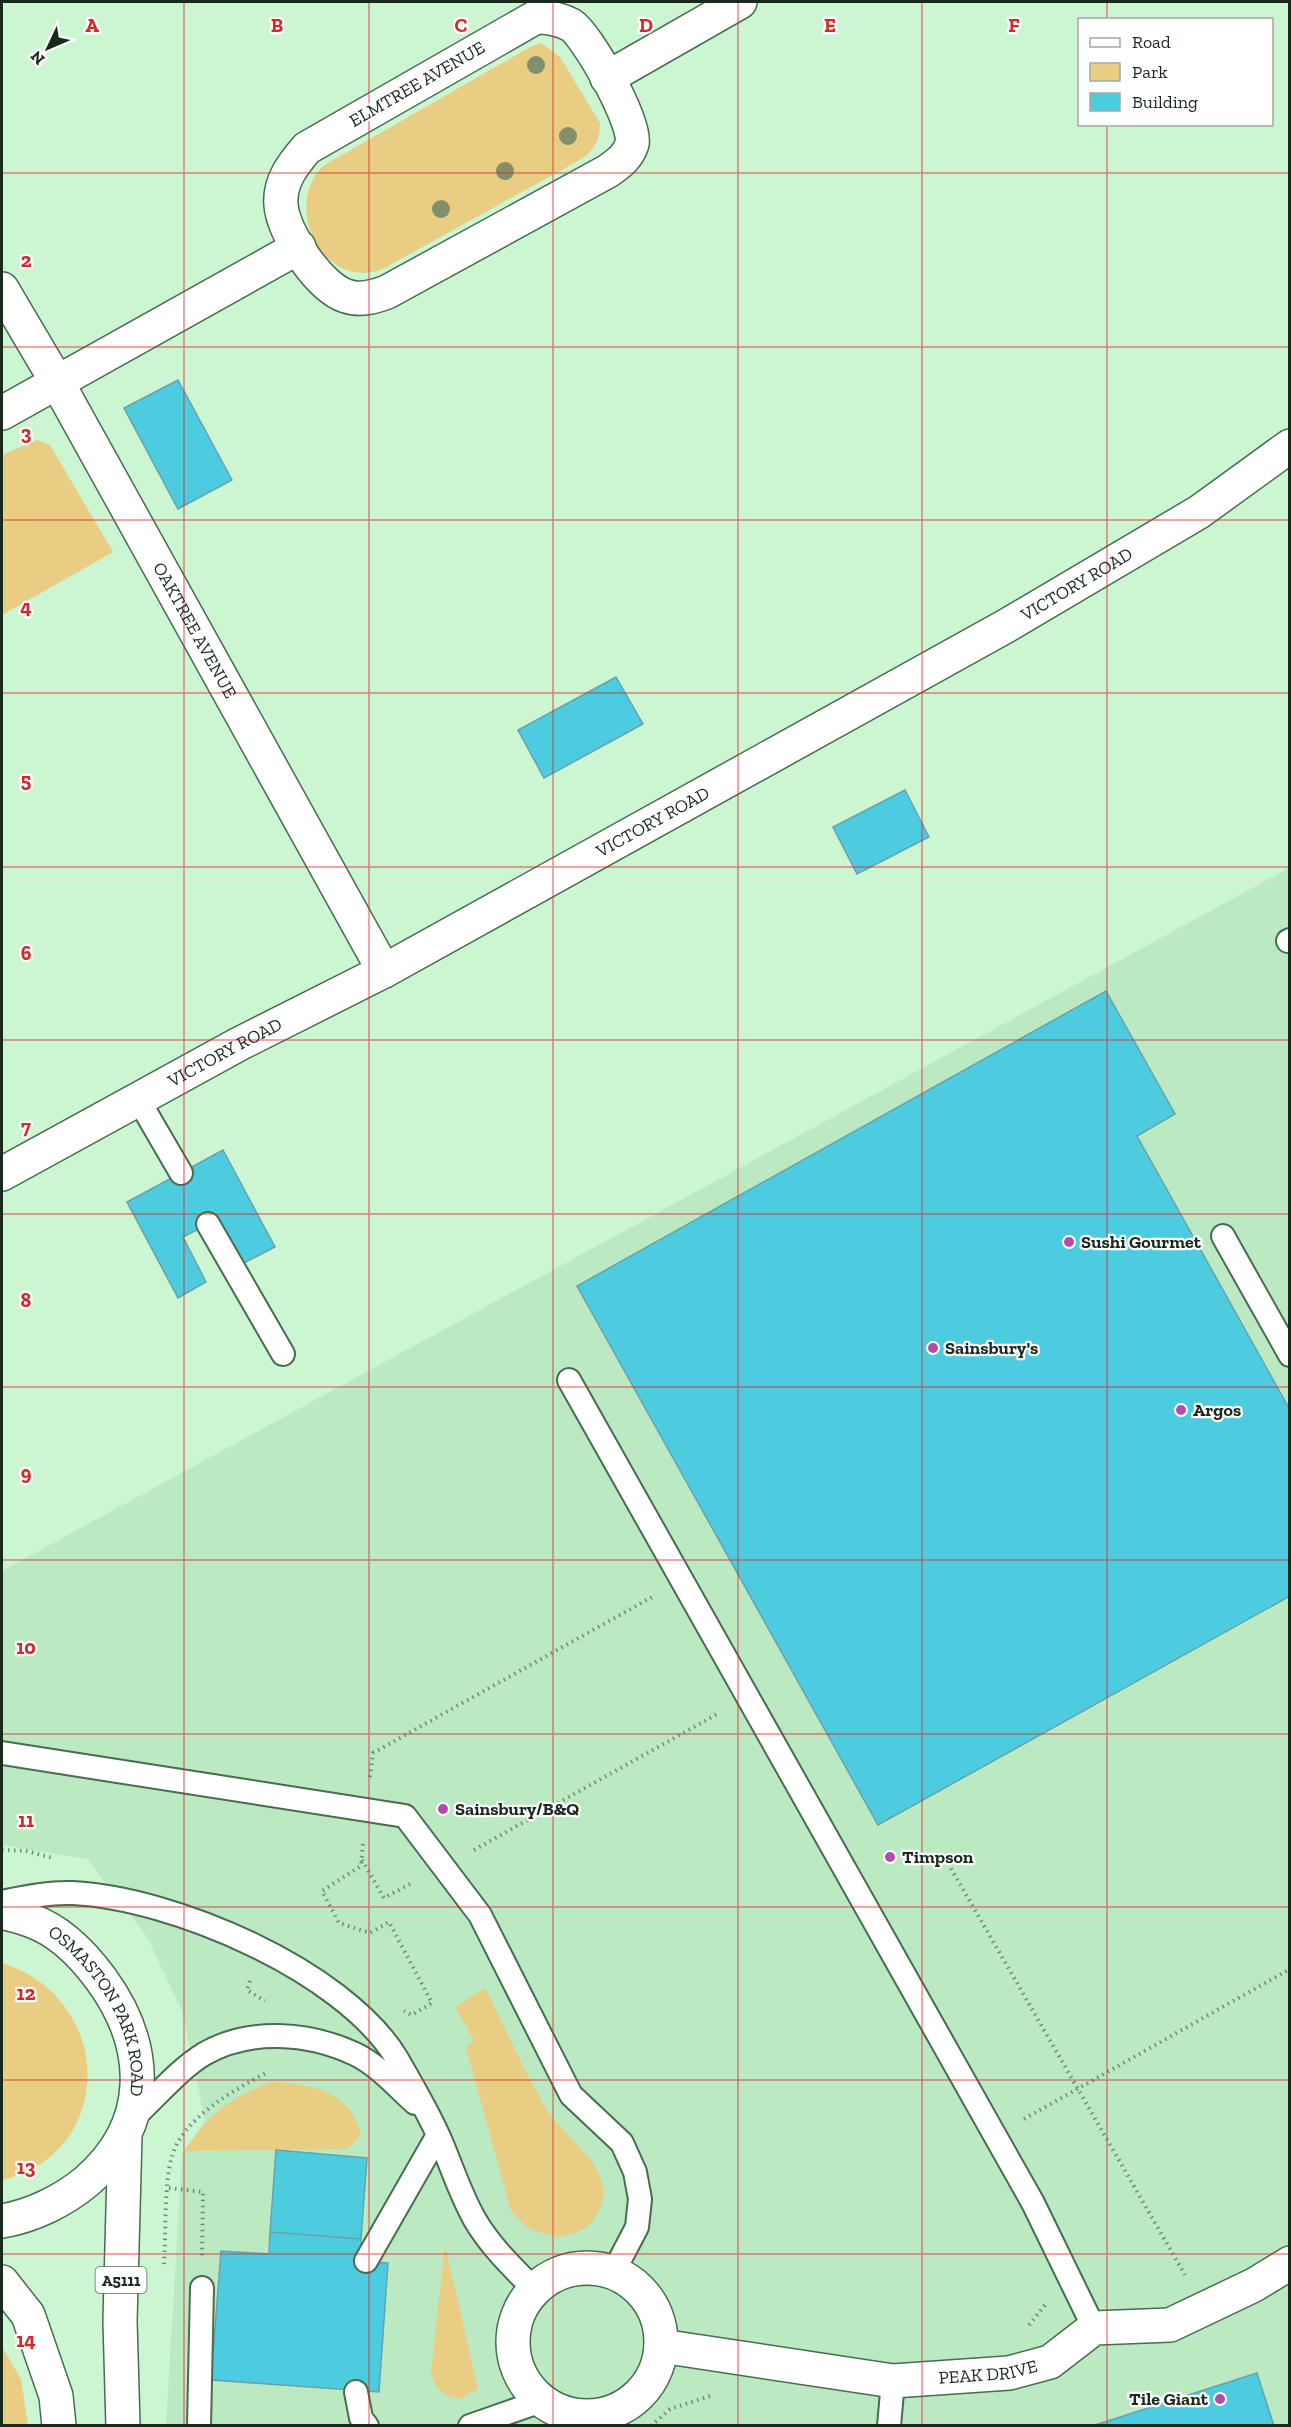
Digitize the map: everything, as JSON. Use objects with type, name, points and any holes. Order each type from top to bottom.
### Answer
[{"type":"main road","points":[[607,78],[740,2]]},
{"type":"main road","name":"ELMTREE AVENUE","points":[[536,16],[554,18],[573,26],[585,39],[607,78],[630,123],[633,142],[624,160],[387,292],[373,297],[352,297],[332,289],[318,276],[284,221],[280,203],[290,166],[307,148],[536,16]]},
{"type":"main road","points":[[2,413],[299,247]]},
{"type":"main road","name":"OAKTREE AVENUE","points":[[2,289],[57,382],[384,971]]},
{"type":"main road","name":"VICTORY ROAD","points":[[2,1174],[239,1044],[384,971],[1006,626],[1199,513],[1290,446]]},
{"type":"main road","name":"OSMASTON PARK ROAD","points":[[2,1912],[33,1921],[55,1933],[93,1968],[115,1998],[129,2025],[136,2057],[138,2083],[129,2127],[102,2168],[73,2193],[48,2206],[2,2221]]},
{"type":"main road","name":"A5111","points":[[123,2426],[120,2321],[129,2127]]},
{"type":"main road","points":[[1094,2328],[1170,2325],[1254,2285],[1290,2263]]},
{"type":"main road","points":[[586,2267],[613,2272],[625,2278],[645,2295],[658,2317],[661,2346],[654,2376],[639,2396],[626,2406],[602,2416],[576,2416],[555,2410],[541,2401],[521,2377],[513,2352],[514,2326],[522,2305],[534,2289],[561,2272],[586,2267]]},
{"type":"main road","points":[[2,2282],[28,2315],[56,2396],[59,2426]]},
{"type":"main road","name":"PEAK DRIVE","points":[[661,2346],[893,2381],[1009,2373],[1050,2362],[1094,2328]]},
{"type":"lane","points":[[138,1099],[181,1173]]},
{"type":"lane","points":[[208,1224],[283,1354]]},
{"type":"lane","points":[[1223,1236],[1290,1355]]},
{"type":"lane","points":[[569,1380],[1033,2203],[1094,2328]]},
{"type":"lane","points":[[2,1753],[405,1816],[480,1915],[571,2095],[622,2143],[635,2172],[640,2199],[638,2228],[613,2272]]},
{"type":"lane","points":[[2,1902],[73,1893],[106,1898],[188,1917],[262,1950],[314,1977],[347,2003],[394,2055],[438,2134],[475,2219],[498,2254],[534,2289]]},
{"type":"lane","points":[[129,2127],[203,2055],[236,2039],[272,2036],[307,2039],[356,2054],[428,2114]]},
{"type":"lane","points":[[366,2261],[438,2134]]},
{"type":"lane","points":[[199,2426],[202,2288]]},
{"type":"lane","points":[[889,2426],[893,2381]]},
{"type":"lane","points":[[356,2392],[361,2418],[367,2426]]},
{"type":"lane","points":[[470,2426],[541,2401]]},
{"type":"path","points":[[361,1859],[384,1898],[444,1867],[747,1697]]},
{"type":"path","points":[[945,1858],[1205,2309]]},
{"type":"path","points":[[163,2271],[172,2156],[188,2130],[213,2105],[244,2084],[271,2071],[276,2007],[247,1990],[262,1950]]},
{"type":"path","points":[[995,2136],[1076,2088],[1290,1969]]},
{"type":"path","points":[[169,2188],[203,2192],[202,2288]]},
{"type":"shaded area","points":[[1289,868],[1289,2425],[166,2425],[182,2154],[205,2120],[182,2011],[147,1937],[87,1859],[2,1845],[2,1571]]},
{"type":"green space","points":[[541,43],[560,57],[600,123],[597,142],[589,153],[381,270],[362,273],[344,269],[329,260],[318,247],[310,231],[307,214],[307,197],[313,180],[323,166],[530,47]]},
{"type":"green space","points":[[37,440],[50,445],[113,552],[2,615],[2,455]]},
{"type":"green space","points":[[2,1963],[39,1982],[66,2008],[82,2041],[88,2075],[82,2109],[66,2140],[39,2165],[2,2180]]},
{"type":"green space","points":[[485,1988],[545,2107],[591,2161],[599,2175],[603,2190],[601,2206],[590,2224],[578,2232],[561,2236],[545,2234],[529,2228],[511,2211],[466,2048],[474,2040],[455,2007]]},
{"type":"green space","points":[[272,2082],[315,2088],[339,2099],[356,2120],[361,2135],[348,2149],[184,2151],[203,2126],[231,2101]]},
{"type":"green space","points":[[445,2245],[478,2389],[460,2399],[440,2390],[434,2383],[431,2371]]},
{"type":"green space","points":[[2,2347],[21,2379],[28,2425],[2,2425]]},
{"type":"building","points":[[178,380],[232,480],[178,509],[124,408]]},
{"type":"building","points":[[616,677],[643,724],[544,778],[518,730]]},
{"type":"building","points":[[905,790],[929,837],[857,874],[833,827]]},
{"type":"building","name":"Sainsbury's","points":[[1106,991],[1175,1114],[1137,1136],[1290,1410],[1290,1596],[878,1825],[577,1286]]},
{"type":"building","points":[[223,1150],[275,1247],[240,1265],[216,1220],[183,1237],[206,1282],[178,1298],[127,1202]]},
{"type":"building","points":[[276,2150],[367,2158],[361,2239],[270,2232]]},
{"type":"building","points":[[270,2232],[361,2239],[360,2261],[388,2263],[379,2392],[211,2380],[221,2251],[269,2254]]},
{"type":"building","name":"Tile Giant","points":[[1257,2373],[1274,2426],[1092,2426]]},
{"type":"place","name":"Sushi Gourmet","points":[[1069,1242]]},
{"type":"place","name":"Sainsbury's","points":[[933,1348]]},
{"type":"place","name":"Argos","points":[[1181,1410]]},
{"type":"place","name":"Sainsbury/B&Q","points":[[443,1809]]},
{"type":"place","name":"Timpson","points":[[890,1857]]},
{"type":"place","name":"Tile Giant","points":[[1220,2399]]}]
